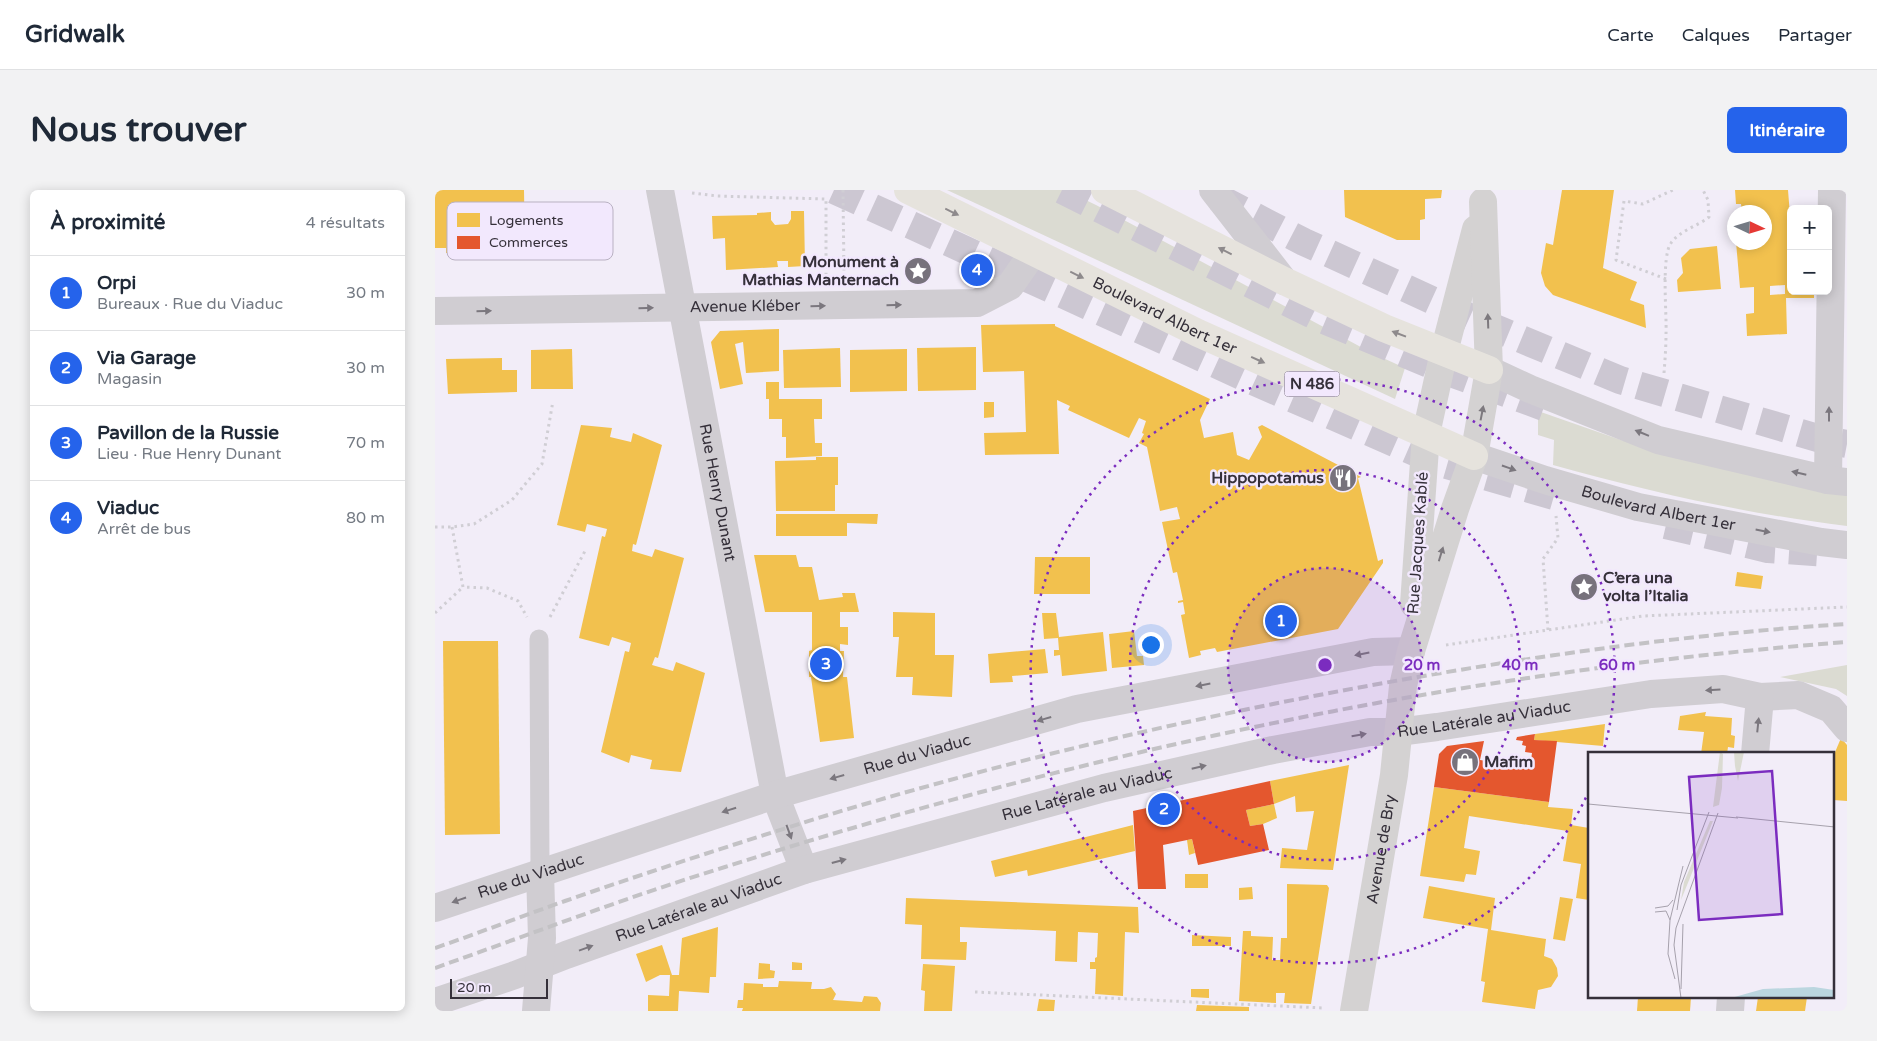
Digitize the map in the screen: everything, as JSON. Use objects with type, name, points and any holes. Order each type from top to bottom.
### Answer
[{"type":"main road","name":"Boulevard Albert 1er","points":[[908,190],[1198,333],[1474,456]]},
{"type":"main road","points":[[1105,190],[1284,281],[1384,328],[1489,370],[1484,196]]},
{"type":"main road","points":[[1444,352],[1484,196]]},
{"type":"main road","name":"Rue Jacques Kablé","points":[[1411,651],[1426,434],[1444,352]]},
{"type":"main road","name":"Rue Jacques Kablé","points":[[1403,686],[1411,651],[1455,509],[1474,456],[1489,370]]},
{"type":"main road","name":"Avenue de Bry","points":[[1354,1010],[1394,775],[1403,686]]},
{"type":"street","name":"Rue Henry Dunant","points":[[660,190],[775,794],[804,870]]},
{"type":"street","points":[[1213,190],[1284,281]]},
{"type":"street","points":[[1489,370],[1658,440],[1837,481],[1833,190]]},
{"type":"street","name":"Avenue Kléber","points":[[435,311],[977,303],[1010,286],[1033,253]]},
{"type":"street","name":"Boulevard Albert 1er","points":[[1474,456],[1545,480],[1638,507],[1821,542],[1847,545]]},
{"type":"street","name":"Rue du Viaduc","points":[[435,908],[775,794],[1077,710],[1373,652],[1411,651]]},
{"type":"street","name":"Rue Latérale au Viaduc","points":[[435,1002],[804,870],[1105,788],[1273,750],[1370,732],[1398,732],[1651,694],[1723,689],[1761,697],[1797,695],[1831,709],[1847,728]]},
{"type":"street","points":[[1755,752],[1761,697]]},
{"type":"street","points":[[536,1011],[542,938],[540,872]]},
{"type":"street","points":[[1730,1011],[1731,998]]},
{"type":"lane","points":[[539,638],[540,872]]},
{"type":"path","points":[[843,190],[844,269]]},
{"type":"path","points":[[1666,279],[1615,260],[1624,200],[1643,204],[1673,190]]},
{"type":"path","points":[[1664,373],[1666,255],[1671,242],[1709,217],[1708,200],[1703,190]]},
{"type":"path","points":[[691,193],[717,196],[826,199],[826,275]]},
{"type":"path","points":[[435,527],[474,524],[512,500],[542,464],[553,401]]},
{"type":"path","points":[[1545,480],[1555,512],[1558,538],[1543,559],[1548,630]]},
{"type":"path","points":[[452,527],[463,587]]},
{"type":"path","points":[[539,638],[585,551]]},
{"type":"path","points":[[435,613],[463,587],[487,588],[518,601],[539,638]]},
{"type":"path","points":[[1411,651],[1643,616],[1847,607]]},
{"type":"path","points":[[975,992],[1354,1010]]},
{"type":"shaded area","points":[[947,190],[1065,190],[1372,353],[1405,368],[1395,399]]},
{"type":"shaded area","points":[[1538,411],[1621,440],[1697,461],[1847,492],[1847,526],[1736,509],[1553,465],[1554,440],[1538,435]]},
{"type":"shaded area","points":[[1847,665],[1847,696],[1836,689],[1780,677]]},
{"type":"building: Logements","points":[[435,190],[524,190],[524,202],[447,202],[447,253],[446,248],[435,248]]},
{"type":"building: Logements","points":[[1344,190],[1442,190],[1441,198],[1425,199],[1425,219],[1420,220],[1420,240],[1397,240],[1345,217]]},
{"type":"building: Logements","points":[[1562,190],[1614,190],[1603,268],[1637,282],[1630,300],[1644,305],[1646,328],[1553,295],[1545,286],[1541,273],[1546,243],[1553,245]]},
{"type":"building: Logements","points":[[1735,190],[1788,190],[1787,295],[1814,295],[1814,298],[1786,298],[1787,334],[1747,336],[1746,314],[1754,313],[1754,287],[1740,288],[1737,250],[1772,250],[1772,205],[1736,204]],"holes":[[[1785,285],[1785,294],[1770,295],[1770,286]]]},
{"type":"building: Logements","points":[[791,211],[804,211],[805,266],[788,267],[788,261],[777,261],[778,267],[726,270],[725,238],[713,239],[712,216],[757,215],[757,213],[771,212],[771,220],[775,225],[788,224],[791,219]]},
{"type":"building: Logements","points":[[1717,246],[1721,289],[1678,292],[1677,280],[1683,273],[1681,258],[1690,249]]},
{"type":"building: Logements","points":[[1055,324],[1055,326],[1210,399],[1200,420],[1204,438],[1233,432],[1237,455],[1249,460],[1262,437],[1258,427],[1262,425],[1361,477],[1358,478],[1378,561],[1383,559],[1383,563],[1338,629],[1217,652],[1215,648],[1200,651],[1201,655],[1189,658],[1181,615],[1185,614],[1183,602],[1178,603],[1178,601],[1183,600],[1177,572],[1173,573],[1162,522],[1180,519],[1177,507],[1160,511],[1147,447],[1139,443],[1144,434],[1142,433],[1146,421],[1139,418],[1129,438],[1068,410],[1070,406],[1057,400],[1059,454],[985,455],[984,433],[1026,432],[1024,371],[983,372],[981,325]]},
{"type":"building: Logements","points":[[779,329],[779,371],[746,373],[743,342],[735,344],[743,384],[720,389],[711,342],[720,331]]},
{"type":"building: Logements","points":[[976,347],[976,390],[918,391],[917,348]]},
{"type":"building: Logements","points":[[840,348],[841,387],[784,388],[783,350]]},
{"type":"building: Logements","points":[[572,349],[573,389],[531,389],[531,350]]},
{"type":"building: Logements","points":[[907,349],[907,391],[850,392],[850,350]]},
{"type":"building: Logements","points":[[502,358],[502,370],[517,370],[517,392],[448,394],[446,359]]},
{"type":"building: Logements","points":[[766,382],[779,382],[779,399],[822,399],[822,419],[814,419],[815,443],[822,443],[822,456],[786,458],[786,437],[782,437],[782,419],[769,419],[769,399],[766,399]]},
{"type":"building: Logements","points":[[984,402],[994,402],[994,417],[984,418]]},
{"type":"building: Logements","points":[[581,425],[612,428],[610,437],[631,442],[633,433],[662,445],[636,545],[633,544],[632,551],[652,557],[655,549],[684,558],[658,658],[655,657],[652,665],[673,671],[676,662],[705,673],[681,772],[650,769],[652,760],[631,755],[629,763],[601,752],[625,651],[629,652],[631,643],[612,637],[609,646],[579,638],[602,536],[605,537],[607,529],[587,524],[585,532],[557,525]]},
{"type":"building: Logements","points":[[816,457],[838,457],[838,485],[835,485],[835,511],[776,511],[775,461],[816,460]]},
{"type":"building: Logements","points":[[776,514],[878,514],[877,524],[847,523],[847,536],[776,536]]},
{"type":"building: Logements","points":[[754,555],[796,555],[799,567],[812,567],[819,600],[843,597],[842,593],[855,593],[859,612],[840,612],[840,627],[848,627],[848,645],[840,644],[840,651],[844,651],[843,677],[847,677],[854,738],[820,742],[811,677],[809,677],[809,651],[812,650],[812,612],[765,612]]},
{"type":"building: Logements","points":[[1035,557],[1090,557],[1090,594],[1034,594]]},
{"type":"building: Logements","points":[[1737,572],[1763,576],[1761,589],[1735,586]]},
{"type":"building: Logements","points":[[893,612],[935,613],[935,655],[954,655],[952,697],[912,695],[913,677],[896,677],[899,637],[893,637]]},
{"type":"building: Logements","points":[[1042,613],[1056,613],[1059,637],[1103,632],[1107,671],[1062,676],[1060,655],[1054,656],[1054,650],[1059,650],[1058,638],[1044,639]]},
{"type":"building: Logements","points":[[1134,631],[1137,656],[1143,656],[1144,665],[1112,668],[1109,634]]},
{"type":"building: Logements","points":[[443,641],[498,641],[500,834],[445,835]]},
{"type":"building: Logements","points":[[1045,649],[1048,673],[1012,676],[1013,682],[990,683],[988,654]]},
{"type":"building: Logements","points":[[1706,712],[1705,716],[1732,718],[1731,735],[1735,736],[1734,748],[1728,747],[1727,752],[1701,752],[1704,732],[1678,730],[1680,716]]},
{"type":"building: Logements","points":[[1605,724],[1603,746],[1534,740],[1535,734]]},
{"type":"building: Logements","points":[[1841,738],[1847,745],[1847,801],[1835,800],[1835,752]]},
{"type":"building: Logements","points":[[1349,765],[1333,870],[1280,868],[1282,848],[1307,850],[1314,811],[1296,812],[1295,796],[1274,804],[1270,781]]},
{"type":"building: Logements","points":[[1434,787],[1549,802],[1548,807],[1573,809],[1571,825],[1588,828],[1588,900],[1576,898],[1581,864],[1563,861],[1568,831],[1469,816],[1464,848],[1480,851],[1476,875],[1466,874],[1464,882],[1420,876]]},
{"type":"building: Logements","points":[[1274,804],[1277,818],[1263,824],[1250,826],[1246,810]]},
{"type":"building: Logements","points":[[1133,825],[1135,851],[1028,876],[1027,870],[995,877],[991,861]]},
{"type":"building: Logements","points":[[1192,839],[1195,853],[1189,855],[1187,840]]},
{"type":"building: Logements","points":[[1185,874],[1208,874],[1208,888],[1185,888]]},
{"type":"building: Logements","points":[[1287,884],[1327,885],[1329,888],[1311,1004],[1284,1003],[1285,993],[1276,993],[1276,1003],[1239,1001],[1243,931],[1251,931],[1251,936],[1273,937],[1272,960],[1280,960],[1281,938],[1287,938]]},
{"type":"building: Logements","points":[[1429,886],[1495,898],[1491,930],[1546,939],[1544,956],[1552,959],[1557,968],[1558,976],[1551,987],[1538,990],[1535,1009],[1482,1002],[1485,982],[1481,981],[1488,929],[1423,918]]},
{"type":"building: Logements","points":[[1252,887],[1253,899],[1239,900],[1239,888]]},
{"type":"building: Logements","points":[[1560,897],[1573,899],[1565,941],[1553,939]]},
{"type":"building: Logements","points":[[906,898],[1138,907],[1139,933],[1125,932],[1123,996],[1095,994],[1096,969],[1090,969],[1090,962],[1095,962],[1097,957],[1098,933],[1078,932],[1077,962],[1055,961],[1056,931],[960,927],[960,942],[967,942],[966,960],[921,959],[922,925],[905,924]]},
{"type":"building: Logements","points":[[718,927],[716,977],[710,977],[709,993],[679,991],[678,1011],[648,1011],[648,995],[669,996],[670,975],[660,975],[646,982],[636,954],[662,945],[672,975],[679,975],[682,938]]},
{"type":"building: Logements","points":[[1192,935],[1231,937],[1231,946],[1192,946]]},
{"type":"building: Logements","points":[[792,962],[802,963],[802,970],[792,970]]},
{"type":"building: Logements","points":[[759,963],[770,964],[770,970],[775,971],[774,978],[758,979]]},
{"type":"building: Logements","points":[[923,964],[955,966],[952,1011],[924,1011],[925,991],[921,990]]},
{"type":"building: Logements","points":[[779,981],[812,982],[811,989],[831,987],[836,994],[833,1000],[862,1002],[864,996],[877,997],[881,1003],[880,1011],[742,1011],[743,1008],[737,1008],[738,1000],[743,1000],[744,983],[763,984],[763,987],[778,987]]},
{"type":"building: Logements","points":[[1191,989],[1209,989],[1209,998],[1191,997]]},
{"type":"building: Logements","points":[[1638,998],[1691,998],[1690,1011],[1637,1011]]},
{"type":"building: Logements","points":[[1758,998],[1807,998],[1805,1011],[1756,1011]]},
{"type":"building: Logements","points":[[1039,999],[1055,1000],[1054,1011],[1037,1011]]},
{"type":"building: Logements","points":[[1197,1005],[1249,1007],[1249,1011],[1196,1011]]},
{"type":"building: Commerces","points":[[1535,734],[1534,740],[1557,741],[1549,802],[1434,787],[1439,754],[1447,746],[1484,741],[1480,760],[1530,767],[1532,753],[1525,752],[1526,746],[1522,745],[1523,741],[1516,740],[1517,737]]},
{"type":"building: Commerces","points":[[1270,781],[1274,804],[1246,810],[1250,826],[1263,824],[1269,850],[1198,865],[1192,839],[1163,845],[1166,889],[1138,889],[1133,811]]},
{"type":"tunnel","points":[[834,190],[1255,382],[1440,463],[1554,496]]},
{"type":"tunnel","points":[[1062,190],[1319,318],[1451,373],[1544,407]]},
{"type":"tunnel","points":[[1217,197],[1304,242],[1480,322],[1620,380],[1821,439],[1847,444]]},
{"type":"tunnel","points":[[1666,525],[1768,549],[1830,553]]},
{"type":"railway","points":[[435,948],[627,880],[815,819],[1037,757],[1186,722],[1261,706],[1520,660],[1683,638],[1847,624]]},
{"type":"railway","points":[[435,968],[615,903],[725,867],[862,825],[1000,787],[1139,752],[1279,722],[1420,695],[1562,673],[1704,655],[1847,642]]},
{"type":"place","name":"Viaduc","points":[[977,270]]},
{"type":"place","name":"Monument à Mathias Manternach","points":[[918,271]]},
{"type":"place","name":"Hippopotamus","points":[[1343,478]]},
{"type":"place","name":"C’era una volta l’Italia","points":[[1584,587]]},
{"type":"place","name":"Orpi","points":[[1281,621]]},
{"type":"place","name":"Pavillon de la Russie","points":[[826,664]]},
{"type":"place","name":"Mafim","points":[[1465,762]]},
{"type":"place","name":"Via Garage","points":[[1164,809]]}]
